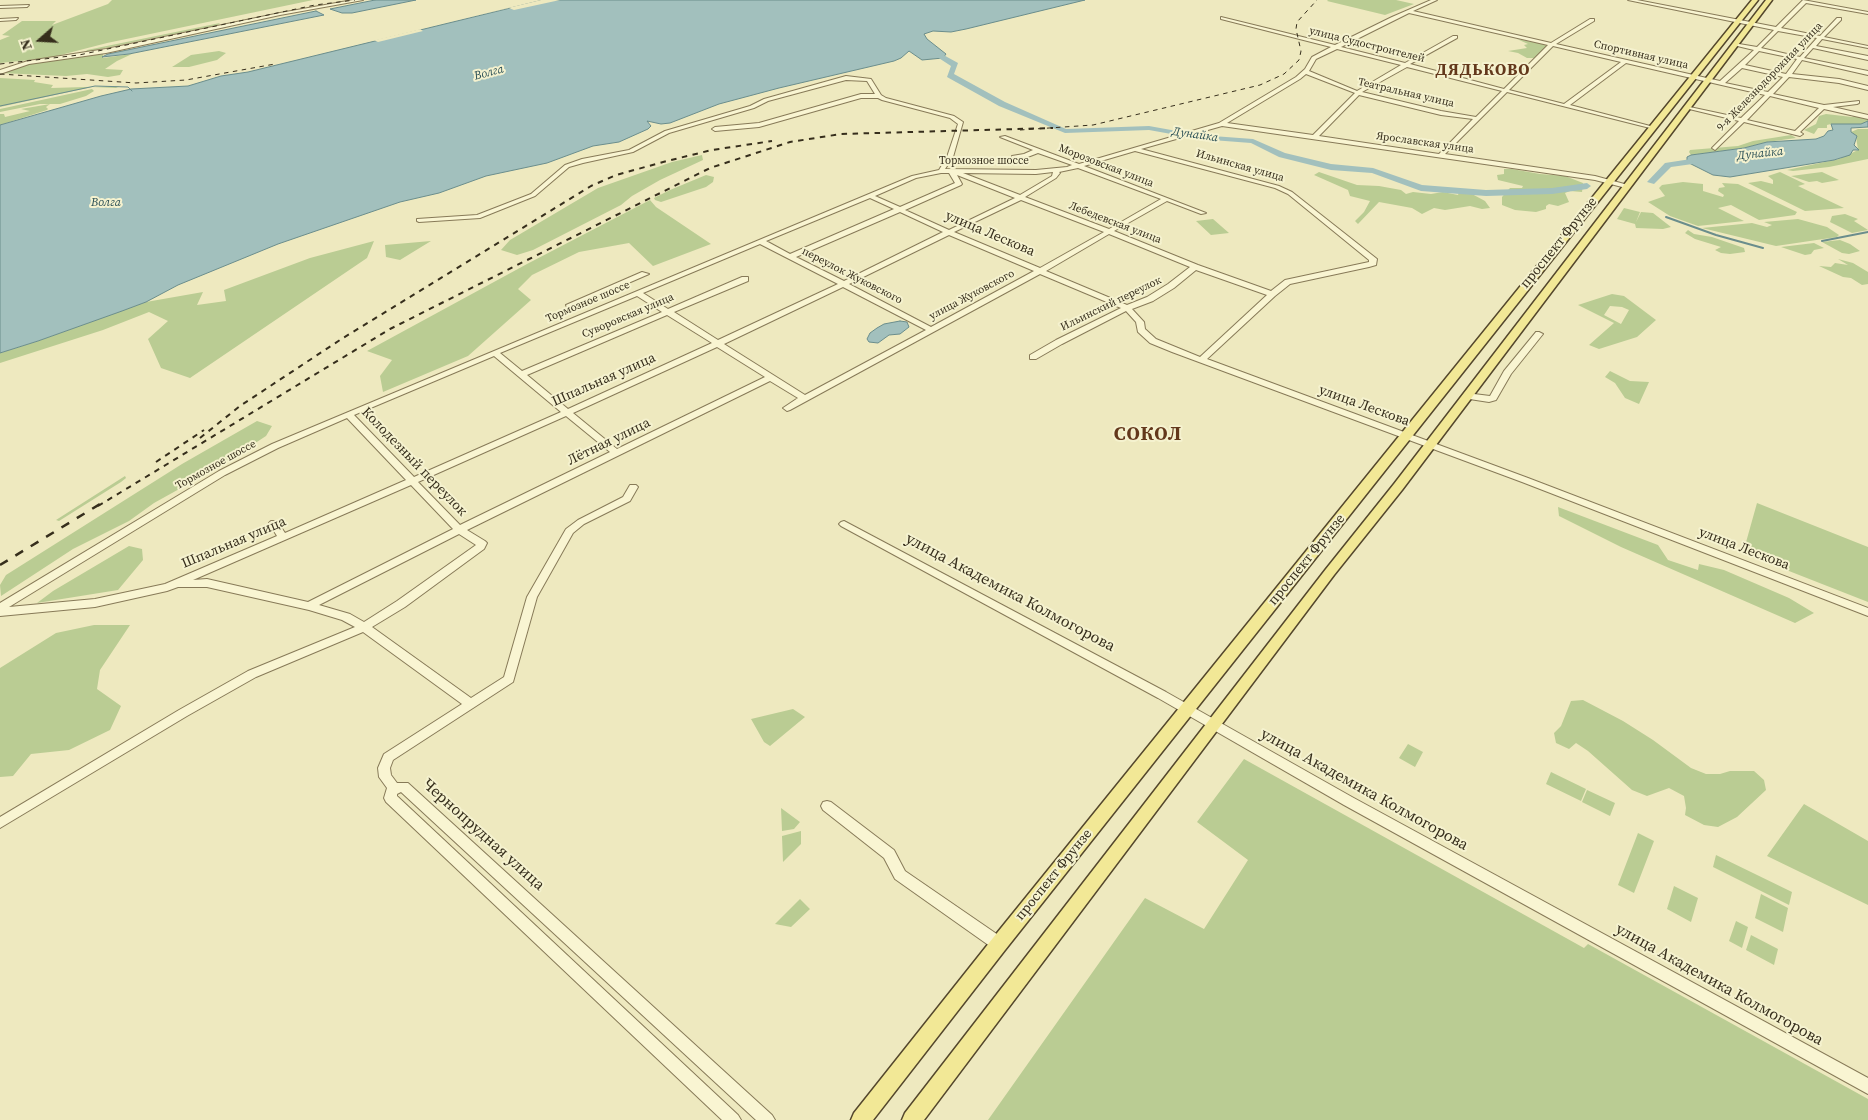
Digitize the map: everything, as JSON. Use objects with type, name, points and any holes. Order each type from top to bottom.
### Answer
[{"type":"main road","name":"проспект Фрунзе","points":[[861,1120],[999,944],[1754,0]]},
{"type":"main road","name":"проспект Фрунзе","points":[[912,1120],[1330,572],[1398,488],[1429,444],[1769,0]]},
{"type":"street","points":[[0,72],[28,63],[106,51],[280,14],[361,0]]},
{"type":"street","name":"Тормозное шоссе","points":[[0,608],[222,473],[275,446],[348,414],[914,178],[941,171],[1055,171],[1078,167],[1220,124],[1286,86],[1306,72],[1312,60],[1435,0]]},
{"type":"street","points":[[1630,0],[1868,47]]},
{"type":"street","points":[[1722,83],[1779,29],[1806,0],[1868,13]]},
{"type":"street","points":[[0,7],[27,6]]},
{"type":"street","name":"Спортивная улица","points":[[1409,12],[1868,116]]},
{"type":"street","name":"улица Судостроителей","points":[[1223,18],[1652,128]]},
{"type":"street","points":[[0,20],[16,19]]},
{"type":"street","name":"9-я Железнодорожная улица","points":[[1715,148],[1788,76],[1801,58],[1839,19]]},
{"type":"street","points":[[1441,155],[1476,118],[1552,45],[1592,20]]},
{"type":"street","points":[[0,26],[10,26]]},
{"type":"street","points":[[1315,137],[1357,93],[1455,37]]},
{"type":"street","points":[[1735,44],[1868,73]]},
{"type":"street","points":[[1814,46],[1868,58]]},
{"type":"street","points":[[1565,106],[1626,61]]},
{"type":"street","points":[[1741,66],[1788,76],[1839,81],[1868,88]]},
{"type":"street","name":"Театральная улица","points":[[1306,72],[1357,93],[1441,113],[1476,118]]},
{"type":"street","points":[[418,220],[478,217],[534,194],[567,166],[582,160],[631,151],[666,132],[812,87],[846,78],[858,78],[869,80],[879,96]]},
{"type":"street","points":[[715,130],[759,125],[861,96],[879,96],[952,118],[961,123],[950,156],[941,171]]},
{"type":"street","points":[[1687,107],[1798,134],[1824,107],[1857,102]]},
{"type":"street","name":"Ярославская улица","points":[[1220,124],[1441,155],[1610,181],[1626,186]]},
{"type":"street","name":"Морозовская улица","points":[[1003,137],[1203,213]]},
{"type":"street","name":"Ильинская улица","points":[[1135,150],[1277,187],[1290,193],[1336,228],[1354,246],[1372,259],[1373,263],[1288,282],[1272,294]]},
{"type":"street","points":[[1014,157],[1037,151]]},
{"type":"street","points":[[789,257],[959,184],[951,171]]},
{"type":"street","name":"Лебедевская улица","points":[[951,171],[1195,267],[1272,294]]},
{"type":"street","name":"Шпальная улица","points":[[0,612],[95,603],[167,586],[649,376],[717,342],[950,233],[1054,178],[1057,173],[1055,171]]},
{"type":"street","name":"улица Лескова","points":[[872,196],[950,233],[1042,270],[1127,308],[1140,322],[1141,330],[1153,341],[1429,444],[1868,612]]},
{"type":"street","name":"улица Жуковского","points":[[787,408],[1042,270],[1166,199]]},
{"type":"street","name":"переулок Жуковского","points":[[762,242],[932,330]]},
{"type":"street","name":"Ильинский переулок","points":[[1033,357],[1127,308],[1150,299],[1195,267]]},
{"type":"street","points":[[570,305],[645,274]]},
{"type":"street","name":"Суворовская улица","points":[[521,375],[745,279]]},
{"type":"street","points":[[627,282],[668,311],[805,399]]},
{"type":"street","points":[[1202,359],[1272,294]]},
{"type":"street","points":[[1466,396],[1493,398],[1507,373],[1539,334]]},
{"type":"street","points":[[495,353],[617,453]]},
{"type":"street","name":"Лётная улица","points":[[309,606],[771,377]]},
{"type":"street","name":"Колодезный переулок","points":[[348,414],[414,480],[459,530],[482,543],[481,546],[400,604],[364,627]]},
{"type":"street","points":[[633,486],[629,498],[581,522],[569,531],[532,596],[509,679],[388,758],[384,768],[385,777],[395,789],[389,796],[396,804],[732,1120]]},
{"type":"street","points":[[274,523],[282,536]]},
{"type":"street","name":"улица Академика Колмогорова","points":[[844,524],[1187,710],[1356,806],[1868,1086]]},
{"type":"street","points":[[167,586],[187,582],[207,583],[309,606],[346,618],[364,627],[471,704]]},
{"type":"street","points":[[0,823],[252,674],[364,627]]},
{"type":"street","name":"Чернопрудная улица","points":[[395,789],[404,787],[767,1120]]},
{"type":"street","points":[[827,806],[889,854],[900,875],[999,944]]},
{"type":"green space","points":[[112,0],[313,0],[107,43],[49,58],[0,63],[0,40],[10,36],[2,35],[22,21],[56,21],[52,25],[108,4]]},
{"type":"green space","points":[[1328,0],[1396,0],[1414,4],[1385,15]]},
{"type":"green space","points":[[220,23],[218,25],[85,52],[87,50]]},
{"type":"green space","points":[[1517,39],[1547,46],[1534,58],[1527,58],[1518,53],[1508,51],[1527,48],[1524,45],[1528,44]]},
{"type":"green space","points":[[219,51],[226,53],[217,60],[189,67],[172,67],[191,55]]},
{"type":"green space","points":[[103,54],[103,58],[132,54],[105,69],[123,70],[120,75],[108,77],[87,74],[66,76],[0,73],[28,64]]},
{"type":"green space","points":[[0,78],[35,80],[34,82],[53,85],[51,88],[120,86],[116,88],[92,87],[0,107]]},
{"type":"green space","points":[[92,89],[94,91],[86,96],[60,104],[40,104],[0,112],[0,109]]},
{"type":"green space","points":[[50,104],[46,107],[47,110],[0,125],[0,114],[4,114],[5,117],[30,111],[21,109]]},
{"type":"green space","points":[[1826,114],[1868,118],[1868,121],[1862,124],[1831,124],[1827,125],[1827,128],[1818,128],[1814,134],[1804,130],[1816,124],[1819,116]]},
{"type":"green space","points":[[1858,129],[1868,129],[1868,159],[1829,167],[1787,170],[1839,159],[1858,150],[1856,136],[1851,132]]},
{"type":"green space","points":[[1791,135],[1796,138],[1767,142],[1744,148],[1691,155],[1689,152],[1690,150],[1738,146],[1753,141]]},
{"type":"green space","points":[[702,155],[703,160],[660,180],[632,196],[621,205],[533,250],[517,255],[501,250],[510,240],[598,188],[672,162]]},
{"type":"green space","points":[[1504,169],[1565,176],[1583,183],[1582,192],[1570,191],[1565,193],[1569,202],[1558,206],[1549,204],[1546,206],[1546,209],[1536,212],[1515,210],[1502,205],[1502,197],[1510,188],[1522,188],[1523,186],[1498,180],[1497,175],[1504,174]]},
{"type":"green space","points":[[1319,172],[1357,185],[1401,190],[1406,194],[1413,192],[1431,194],[1443,192],[1458,195],[1459,192],[1464,192],[1485,201],[1490,208],[1482,209],[1470,206],[1445,210],[1434,208],[1422,214],[1412,208],[1379,202],[1358,224],[1355,221],[1364,212],[1370,201],[1350,196],[1348,190],[1314,175]]},
{"type":"green space","points":[[1780,172],[1805,184],[1798,186],[1844,208],[1805,211],[1748,183],[1761,181],[1773,184],[1773,180],[1768,176]]},
{"type":"green space","points":[[1822,172],[1839,180],[1822,183],[1817,181],[1809,182],[1791,176]]},
{"type":"green space","points":[[706,175],[714,177],[713,182],[706,187],[661,202],[654,198],[670,190]]},
{"type":"green space","points":[[1683,182],[1703,184],[1703,191],[1723,197],[1724,195],[1718,191],[1719,188],[1725,187],[1722,183],[1738,184],[1797,212],[1795,215],[1759,220],[1731,205],[1718,208],[1744,221],[1698,226],[1670,216],[1648,202],[1665,196],[1659,188],[1662,185]]},
{"type":"green space","points":[[650,200],[656,207],[711,244],[653,266],[629,243],[579,252],[532,275],[518,289],[531,300],[468,356],[383,392],[380,376],[392,360],[367,351]]},
{"type":"green space","points":[[1624,208],[1640,212],[1636,222],[1641,212],[1653,213],[1671,227],[1663,229],[1636,228],[1635,224],[1617,219]]},
{"type":"green space","points":[[1845,214],[1858,219],[1854,221],[1868,230],[1852,233],[1830,222],[1832,216]]},
{"type":"green space","points":[[1213,219],[1229,233],[1211,235],[1196,221]]},
{"type":"green space","points":[[1798,219],[1827,227],[1839,235],[1837,237],[1776,246],[1702,228],[1752,223],[1767,227],[1772,225],[1764,222]]},
{"type":"green space","points":[[1688,230],[1694,234],[1712,237],[1744,248],[1745,252],[1721,253],[1715,250],[1721,247],[1695,239],[1685,233]]},
{"type":"green space","points":[[1840,240],[1860,251],[1849,254],[1842,253],[1822,242]]},
{"type":"green space","points":[[374,241],[367,258],[190,378],[161,368],[148,339],[168,321],[149,312],[103,330],[0,363],[0,353],[146,302],[203,292],[197,305],[226,301],[224,290],[310,258]]},
{"type":"green space","points":[[431,241],[400,260],[386,257],[385,245]]},
{"type":"green space","points":[[1814,243],[1824,248],[1814,250],[1811,254],[1805,255],[1781,247]]},
{"type":"green space","points":[[1838,259],[1853,263],[1868,272],[1868,284],[1862,285],[1851,278],[1843,277],[1819,266],[1831,267],[1835,263],[1848,265]]},
{"type":"green space","points":[[1612,294],[1624,296],[1656,320],[1637,337],[1599,349],[1589,345],[1614,323],[1578,305]],"holes":[[[1610,306],[1629,310],[1621,324],[1604,315]]]},
{"type":"green space","points":[[1610,371],[1630,381],[1649,382],[1639,404],[1625,398],[1615,383],[1605,377]]},
{"type":"green space","points":[[257,421],[272,426],[266,436],[217,468],[154,503],[129,521],[73,549],[1,596],[0,585],[6,575],[182,464]]},
{"type":"green space","points":[[125,476],[126,478],[121,482],[59,521],[56,520]]},
{"type":"green space","points":[[1757,503],[1868,547],[1868,602],[1743,553]]},
{"type":"green space","points":[[1558,507],[1658,545],[1668,560],[1698,570],[1699,564],[1724,570],[1789,598],[1814,613],[1795,623],[1621,547],[1559,516]]},
{"type":"green space","points":[[129,546],[142,549],[143,560],[118,590],[37,603],[53,591]]},
{"type":"green space","points":[[94,625],[130,625],[100,670],[97,689],[121,706],[110,730],[69,750],[31,754],[13,776],[0,777],[0,668],[56,633]]},
{"type":"green space","points":[[1583,700],[1623,721],[1691,768],[1706,774],[1754,771],[1764,780],[1766,790],[1737,817],[1718,827],[1704,825],[1685,815],[1684,796],[1669,788],[1647,796],[1632,790],[1588,751],[1576,743],[1569,749],[1556,743],[1554,733],[1561,726],[1571,701]]},
{"type":"green space","points":[[793,709],[805,717],[770,746],[764,742],[751,719]]},
{"type":"green space","points":[[1408,744],[1423,752],[1415,767],[1399,758]]},
{"type":"green space","points":[[1244,759],[1584,948],[1588,944],[1868,1099],[1868,1120],[988,1120],[1145,898],[1204,929],[1248,860],[1197,822]]},
{"type":"green space","points":[[1551,772],[1586,789],[1581,801],[1546,784]]},
{"type":"green space","points":[[1587,790],[1615,803],[1610,816],[1582,802]]},
{"type":"green space","points":[[1804,804],[1868,841],[1868,905],[1767,856]]},
{"type":"green space","points":[[781,808],[800,822],[794,829],[782,831]]},
{"type":"green space","points":[[801,831],[801,844],[783,862],[782,836]]},
{"type":"green space","points":[[1638,833],[1654,841],[1634,893],[1618,885]]},
{"type":"green space","points":[[1716,855],[1792,892],[1789,905],[1713,867]]},
{"type":"green space","points":[[1674,886],[1698,898],[1691,922],[1667,909]]},
{"type":"green space","points":[[1761,894],[1788,908],[1783,932],[1755,918]]},
{"type":"green space","points":[[800,899],[810,909],[791,927],[775,924]]},
{"type":"green space","points":[[1736,921],[1748,927],[1742,948],[1729,941]]},
{"type":"green space","points":[[1751,935],[1778,949],[1774,965],[1746,950]]},
{"type":"water","points":[[375,0],[416,0],[352,13],[342,13],[330,9]]},
{"type":"water","name":"Волга","points":[[543,0],[1085,0],[966,29],[951,32],[933,31],[924,34],[927,39],[946,54],[943,58],[922,60],[909,51],[894,61],[719,104],[670,123],[661,124],[647,121],[651,126],[648,129],[619,142],[593,146],[547,163],[486,176],[439,193],[400,202],[278,244],[178,285],[146,302],[0,353],[0,125],[131,89],[188,86],[221,76],[248,72]]},
{"type":"water","points":[[316,11],[324,15],[129,54],[102,57],[108,54]]},
{"type":"water","points":[[1868,121],[1868,127],[1851,128],[1851,132],[1857,136],[1854,145],[1859,150],[1853,150],[1850,155],[1834,160],[1730,177],[1713,175],[1687,162],[1687,157],[1691,155],[1744,148],[1767,142],[1816,139],[1833,130],[1831,124],[1861,124]]},
{"type":"water","points":[[900,321],[907,322],[909,327],[900,334],[889,335],[878,343],[869,342],[867,339],[870,333],[884,324]]},
{"type":"pier","points":[[541,0],[560,0],[514,10],[509,8],[443,24]]},
{"type":"pier","points":[[420,29],[423,31],[378,42],[374,40]]},
{"type":"waterway","name":"Дунайка","points":[[927,48],[955,65],[950,75],[1002,104],[1065,131],[1149,128],[1199,137],[1253,141],[1282,155],[1331,167],[1373,171],[1421,188],[1486,193],[1552,191],[1587,186]]},
{"type":"waterway","points":[[0,106],[95,86],[128,87],[132,91]]},
{"type":"waterway","name":"Дунайка","points":[[1651,182],[1668,165],[1704,160]]},
{"type":"waterway","points":[[1666,217],[1716,235],[1763,248]]},
{"type":"waterway","points":[[1822,241],[1868,232]]},
{"type":"railway","points":[[0,64],[79,55],[315,5],[355,0]]},
{"type":"railway","points":[[1047,128],[1093,125],[1260,85],[1284,74],[1299,60],[1301,51],[1296,29],[1297,22],[1317,0]]},
{"type":"railway","points":[[0,74],[136,83],[186,80],[275,64]]},
{"type":"railway","points":[[98,506],[390,329],[710,168],[790,142],[841,134],[1047,128]]},
{"type":"railway","points":[[1020,130],[1047,128]]},
{"type":"railway","points":[[1047,128],[1053,128]]},
{"type":"railway","points":[[200,438],[240,406],[343,338],[591,186],[616,175],[667,161],[712,150],[772,141]]},
{"type":"railway","points":[[156,462],[204,430]]},
{"type":"railway","points":[[0,565],[100,504]]},
{"type":"district","name":"ДЯДЬКОВО","points":[[1483,71]]},
{"type":"district","name":"СОКОЛ","points":[[1148,435]]}]
